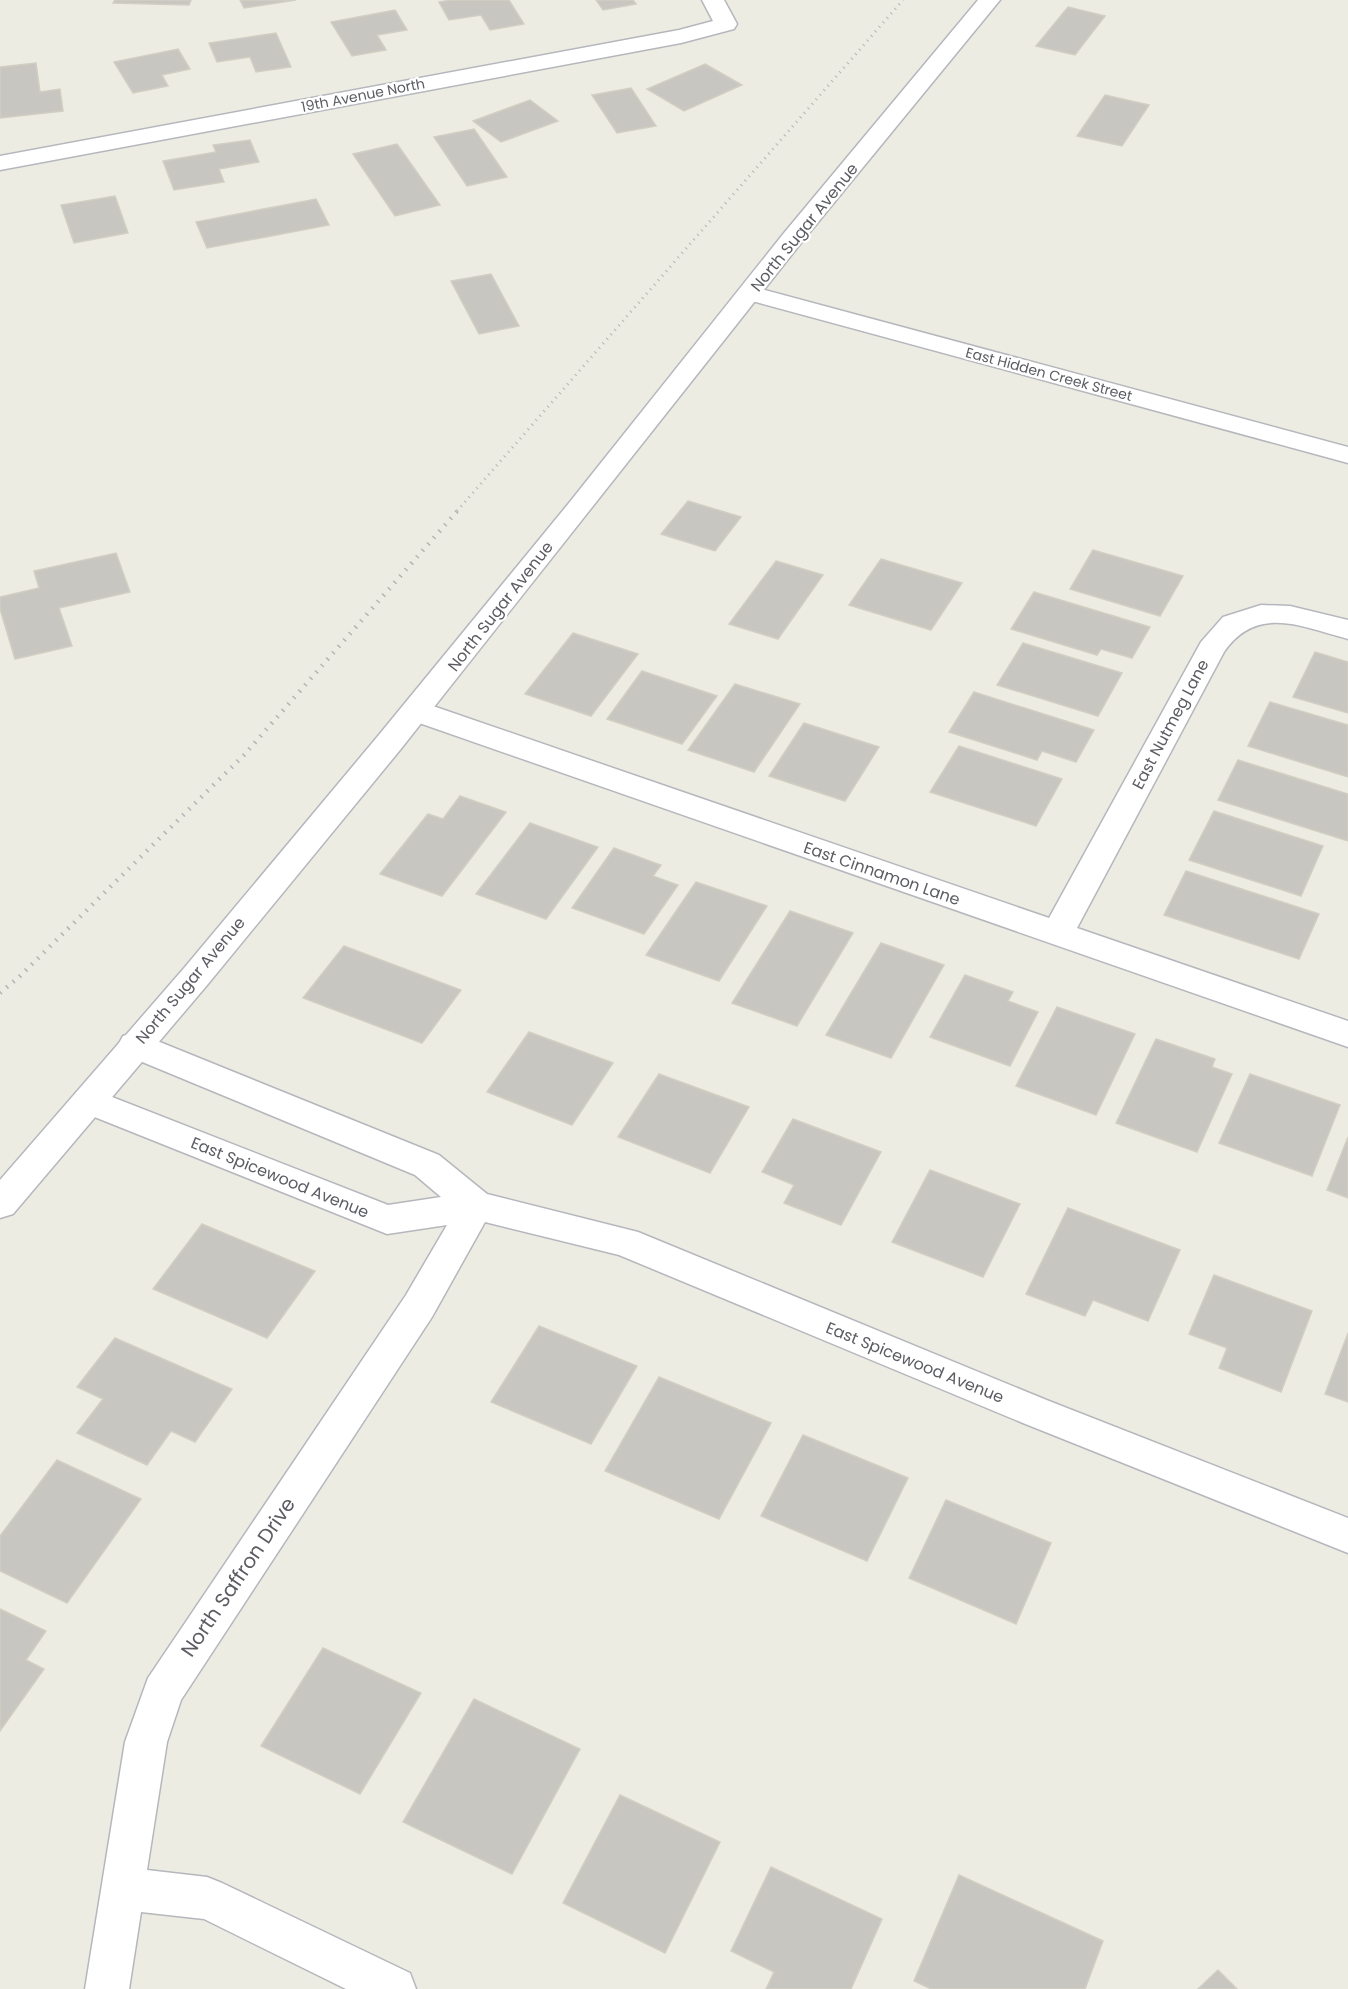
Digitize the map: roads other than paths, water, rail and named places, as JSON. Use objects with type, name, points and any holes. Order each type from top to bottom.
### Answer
[{"type":"street","name":"19th Avenue North","points":[[0,163],[681,36],[726,24],[713,0]]},
{"type":"street","name":"North Sugar Avenue","points":[[0,1204],[416,711],[750,293],[989,0]]},
{"type":"street","name":"East Hidden Creek Street","points":[[750,293],[1348,455]]},
{"type":"street","name":"East Nutmeg Lane","points":[[1057,934],[1211,649],[1231,624],[1262,613],[1295,616],[1348,630]]},
{"type":"street","name":"East Cinnamon Lane","points":[[416,711],[1348,1034]]},
{"type":"street","name":"East Spicewood Avenue","points":[[135,1045],[427,1165],[476,1206]]},
{"type":"street","name":"East Spicewood Avenue","points":[[89,1101],[387,1220],[476,1206],[625,1242],[1036,1412],[1348,1536]]},
{"type":"street","name":"North Saffron Drive","points":[[107,1989],[146,1742],[163,1691],[419,1306],[476,1206]]},
{"type":"street","points":[[122,1889],[207,1898],[394,1989]]},
{"type":"railway","points":[[457,511],[903,0]]},
{"type":"railway","points":[[0,993],[19,977],[244,755],[459,509]]}]
